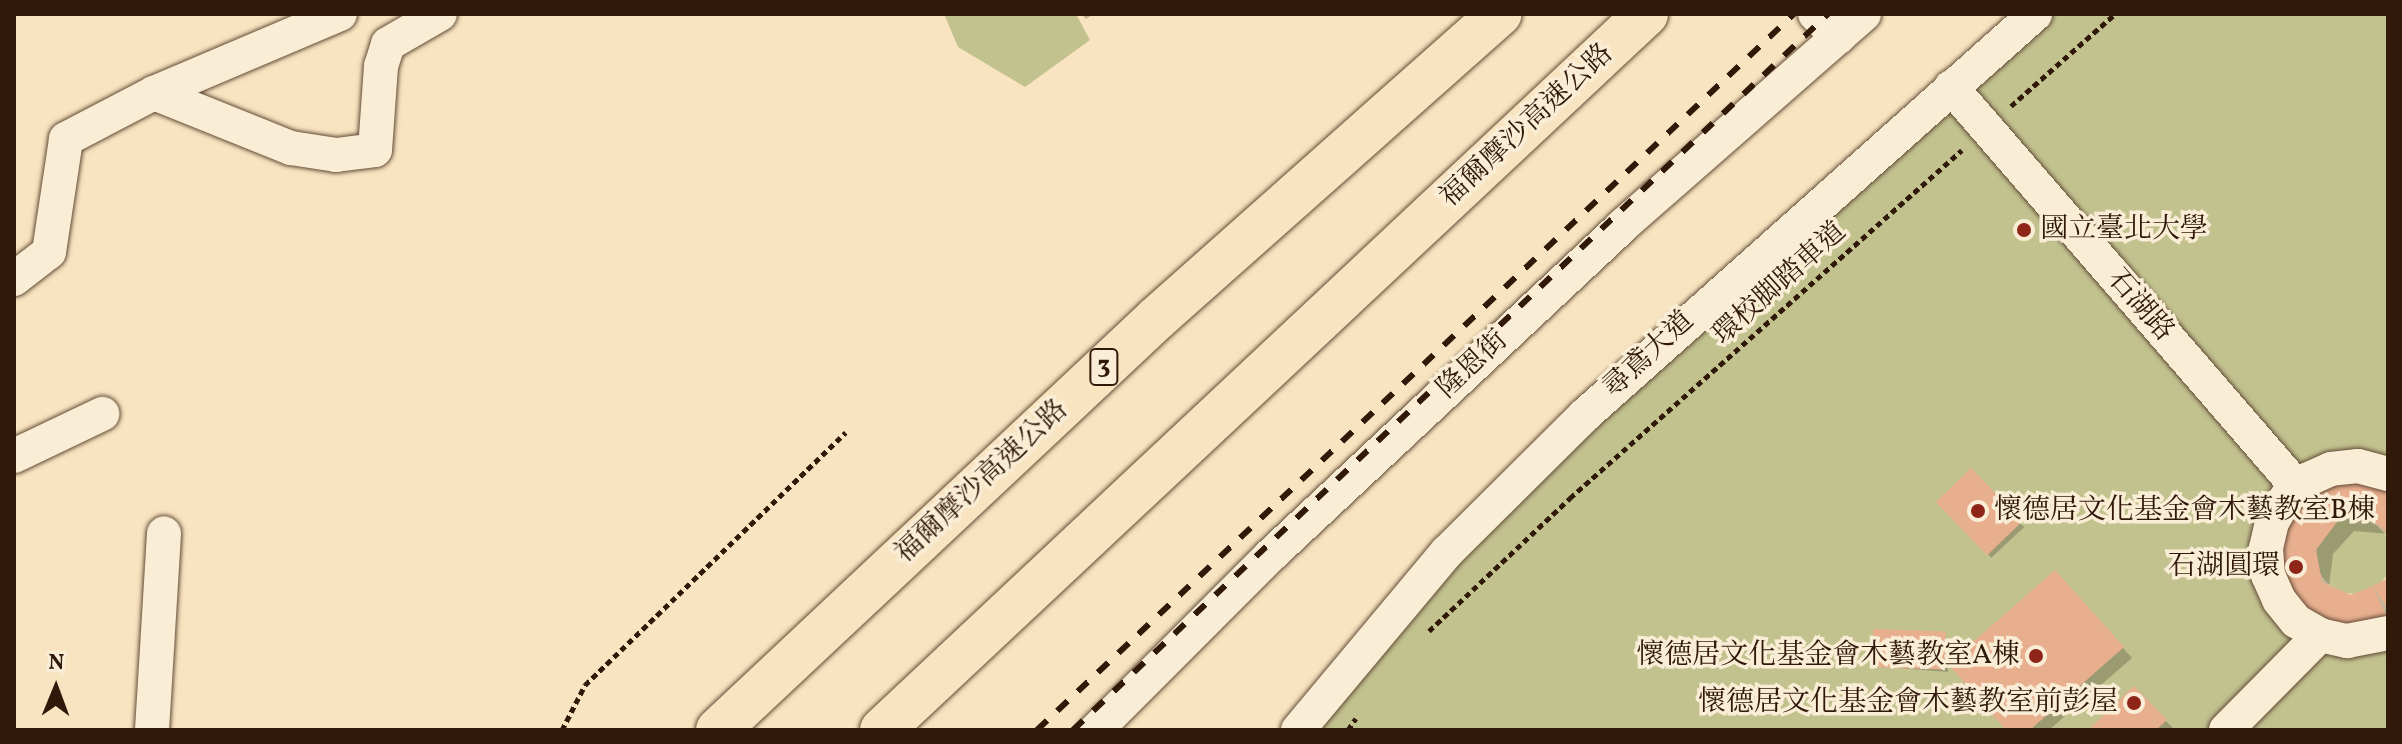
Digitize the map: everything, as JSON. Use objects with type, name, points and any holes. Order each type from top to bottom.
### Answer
[{"type":"highway","name":"福爾摩沙高速公路","points":[[718,730],[1157,318],[1499,14]]},
{"type":"highway","name":"福爾摩沙高速公路","points":[[887,724],[1646,14]]},
{"type":"street","points":[[14,279],[49,252],[66,139],[154,93],[340,14]]},
{"type":"street","points":[[154,93],[291,148],[336,155],[375,150],[381,66],[388,44],[440,14]]},
{"type":"street","name":"隆恩街","points":[[1096,730],[1271,555],[1609,238],[1826,25],[1864,14]]},
{"type":"street","name":"尋鳶大道","points":[[1298,730],[1447,552],[1585,415],[2035,14]]},
{"type":"street","name":"石湖路","points":[[1951,87],[2298,488]]},
{"type":"street","points":[[14,456],[102,414]]},
{"type":"street","points":[[2387,471],[2358,466],[2331,469],[2298,488],[2272,522],[2266,548],[2268,575],[2287,610],[2320,635],[2347,641],[2388,633]]},
{"type":"street","points":[[152,730],[164,533]]},
{"type":"street","points":[[2226,730],[2320,635]]},
{"type":"path","name":"環校脚踏車道","points":[[1419,641],[1570,498],[2115,14]]},
{"type":"path","points":[[562,730],[585,685],[846,432]]},
{"type":"path","points":[[1348,730],[1364,707]]},
{"type":"green space","points":[[944,14],[1076,14],[1090,40],[1025,87],[958,47]]},
{"type":"green space","name":"國立臺北大學","points":[[2035,14],[2388,14],[2388,474],[2331,469],[2266,548],[2388,633],[2388,730],[1301,730],[1447,552]]},
{"type":"green space","name":"石湖圓環","points":[[2354,518],[2369,521],[2381,529],[2389,541],[2392,556],[2389,571],[2381,583],[2369,591],[2354,594],[2339,591],[2327,583],[2319,571],[2316,556],[2319,541],[2327,529],[2339,521]]},
{"type":"building","name":"懷德居文化基金會木藝教室B棟","points":[[1971,468],[2022,521],[1987,555],[1936,502]]},
{"type":"building","name":"石湖圓環","points":[[2388,474],[2388,533],[2369,518],[2340,518],[2316,550],[2322,582],[2351,595],[2373,586],[2388,620],[2343,630],[2286,596],[2280,530],[2303,502],[2326,530],[2298,488]]},
{"type":"building","name":"懷德居文化基金會木藝教室A棟","points":[[2055,570],[2124,647],[2030,730],[2006,730],[1948,664]]},
{"type":"building","points":[[2388,578],[2388,609],[2373,586]]},
{"type":"building","points":[[1873,629],[1946,632],[1945,670],[1872,667]]},
{"type":"building","name":"懷德居文化基金會木藝教室前彭屋","points":[[2134,686],[2167,720],[2156,730],[2088,730]]},
{"type":"railway","points":[[1037,730],[1794,14]]},
{"type":"railway","points":[[1073,730],[1828,14]]},
{"type":"place","name":"國立臺北大學","points":[[2024,230]]},
{"type":"place","name":"懷德居文化基金會木藝教室B棟","points":[[1978,511]]},
{"type":"place","name":"石湖圓環","points":[[2296,567]]},
{"type":"place","name":"懷德居文化基金會木藝教室A棟","points":[[2036,656]]},
{"type":"place","name":"懷德居文化基金會木藝教室前彭屋","points":[[2134,703]]}]
